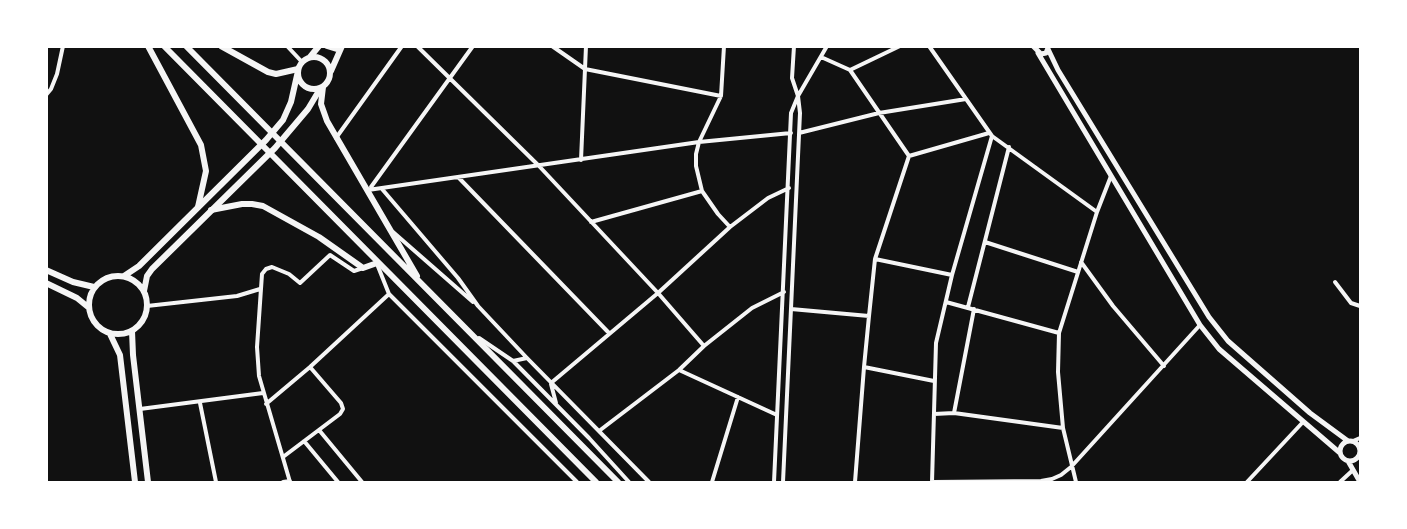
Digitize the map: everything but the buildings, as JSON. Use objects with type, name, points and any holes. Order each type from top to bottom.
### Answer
[{"type":"main road","points":[[148,46],[201,145],[206,171],[198,207]]},
{"type":"main road","points":[[164,46],[596,483]]},
{"type":"main road","points":[[186,46],[618,483]]},
{"type":"main road","points":[[221,46],[268,72],[276,74],[299,68],[319,46]]},
{"type":"main road","points":[[327,46],[332,50],[341,48]]},
{"type":"main road","points":[[1033,46],[1200,325],[1220,349],[1340,453],[1343,460],[1348,461],[1360,457],[1359,447],[1310,413],[1237,349],[1209,317],[1058,70],[1048,48],[1043,54],[1038,52]]},
{"type":"main road","points":[[110,334],[132,331],[144,318],[147,306],[144,291],[150,272],[275,148],[328,82],[341,48]]},
{"type":"main road","points":[[310,57],[324,60],[330,72]]},
{"type":"main road","points":[[124,276],[139,266],[266,140],[283,120],[291,102],[299,68]]},
{"type":"main road","points":[[299,68],[299,80],[304,86],[311,90],[321,88]]},
{"type":"main road","points":[[321,88],[322,109],[336,138],[369,189],[387,226],[423,286]]},
{"type":"main road","points":[[211,210],[242,204],[263,206],[319,237],[363,268],[377,263]]},
{"type":"main road","points":[[46,270],[73,282],[94,287]]},
{"type":"main road","points":[[135,483],[120,355],[110,334],[94,323],[88,300],[94,287],[104,279],[117,276],[124,276],[135,282],[144,291]]},
{"type":"main road","points":[[46,283],[77,298],[88,307]]},
{"type":"main road","points":[[132,331],[148,483]]},
{"type":"main road","points":[[1340,453],[1342,444],[1350,441]]},
{"type":"main road","points":[[1348,461],[1360,483]]},
{"type":"street","points":[[46,95],[51,89],[63,46]]},
{"type":"street","points":[[287,46],[299,68]]},
{"type":"street","points":[[336,138],[402,46]]},
{"type":"street","points":[[417,46],[539,166],[658,292],[704,346]]},
{"type":"street","points":[[369,189],[473,46]]},
{"type":"street","points":[[552,46],[585,69],[721,96]]},
{"type":"street","points":[[581,160],[586,46]]},
{"type":"street","points":[[724,46],[721,96],[699,142],[696,166],[702,191],[730,227]]},
{"type":"street","points":[[783,483],[800,113],[798,96],[792,78],[794,46]]},
{"type":"street","points":[[774,483],[791,113],[798,96],[827,46]]},
{"type":"street","points":[[850,70],[900,46]]},
{"type":"street","points":[[929,46],[990,134],[1096,212]]},
{"type":"street","points":[[821,57],[850,70],[909,156]]},
{"type":"street","points":[[46,83],[51,89]]},
{"type":"street","points":[[799,133],[879,113],[966,99]]},
{"type":"street","points":[[369,189],[382,189],[699,142],[791,133]]},
{"type":"street","points":[[909,156],[990,134]]},
{"type":"street","points":[[990,134],[936,343],[933,483],[1041,481],[1061,475],[1200,325]]},
{"type":"street","points":[[968,307],[1009,147]]},
{"type":"street","points":[[855,483],[875,259],[909,156]]},
{"type":"street","points":[[1076,483],[1063,428],[1058,372],[1059,333],[1096,212],[1111,176]]},
{"type":"street","points":[[459,178],[609,333]]},
{"type":"street","points":[[551,383],[730,227],[768,198],[789,188]]},
{"type":"street","points":[[382,189],[458,278],[478,306]]},
{"type":"street","points":[[591,222],[702,191]]},
{"type":"street","points":[[387,226],[478,306],[526,358],[650,483]]},
{"type":"street","points":[[984,242],[1078,272]]},
{"type":"street","points":[[284,483],[290,482],[259,376],[257,347],[262,274],[266,269],[272,267],[289,274],[300,283],[330,255],[354,271],[363,268]]},
{"type":"street","points":[[875,259],[952,275]]},
{"type":"street","points":[[1080,262],[1113,306],[1164,366]]},
{"type":"street","points":[[377,263],[389,294],[576,482]]},
{"type":"street","points":[[1335,282],[1351,303],[1360,306]]},
{"type":"street","points":[[147,306],[237,296],[260,289]]},
{"type":"street","points":[[599,431],[679,370],[704,346],[752,308],[784,292]]},
{"type":"street","points":[[266,404],[310,368],[389,294]]},
{"type":"street","points":[[946,302],[1059,333]]},
{"type":"street","points":[[791,309],[869,316]]},
{"type":"street","points":[[954,413],[974,309]]},
{"type":"street","points":[[465,328],[513,362],[556,403],[629,483]]},
{"type":"street","points":[[513,362],[526,358]]},
{"type":"street","points":[[864,367],[934,381]]},
{"type":"street","points":[[282,457],[340,414],[343,409],[310,368]]},
{"type":"street","points":[[679,370],[777,415]]},
{"type":"street","points":[[551,383],[556,403]]},
{"type":"street","points":[[140,409],[263,393]]},
{"type":"street","points":[[712,483],[738,397]]},
{"type":"street","points":[[200,403],[216,483]]},
{"type":"street","points":[[934,414],[954,413],[1063,428]]},
{"type":"street","points":[[1247,483],[1303,422]]},
{"type":"street","points":[[319,430],[362,483]]},
{"type":"street","points":[[1350,441],[1360,438]]},
{"type":"street","points":[[304,441],[338,483]]},
{"type":"street","points":[[1340,483],[1353,470]]}]
